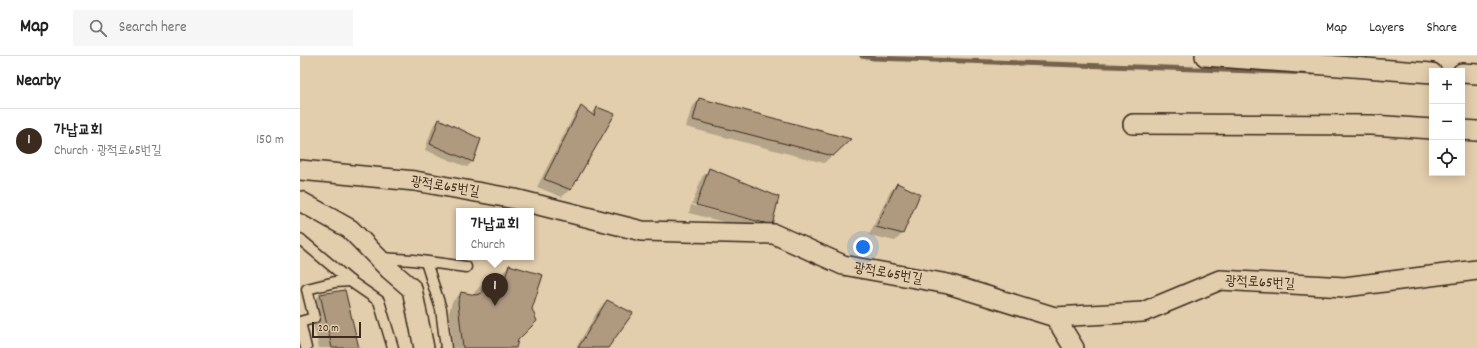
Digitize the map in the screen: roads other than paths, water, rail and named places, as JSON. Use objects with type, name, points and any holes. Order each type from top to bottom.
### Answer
[{"type":"street","points":[[1205,56],[1429,73]]},
{"type":"street","points":[[1465,73],[1477,74]]},
{"type":"street","points":[[1133,124],[1372,125],[1429,128]]},
{"type":"street","points":[[1465,130],[1477,131]]},
{"type":"street","name":"광적로65번길","points":[[300,170],[415,181],[507,198],[642,231],[774,234],[843,266],[948,284],[1056,317],[1143,312],[1220,280],[1345,287],[1477,270]]},
{"type":"street","points":[[300,201],[350,229],[378,258],[412,289],[424,348]]},
{"type":"street","points":[[1056,317],[1074,348]]},
{"type":"lane","points":[[300,239],[350,281],[379,301],[393,348]]},
{"type":"lane","points":[[378,258],[466,267]]},
{"type":"lane","points":[[426,262],[442,309],[446,348]]},
{"type":"lane","points":[[306,348],[300,322],[314,318],[311,300],[307,289],[335,282],[350,281]]},
{"type":"waterway","points":[[862,56],[874,58],[1313,73]]},
{"type":"place","name":"가납교회","points":[[495,306]]}]
